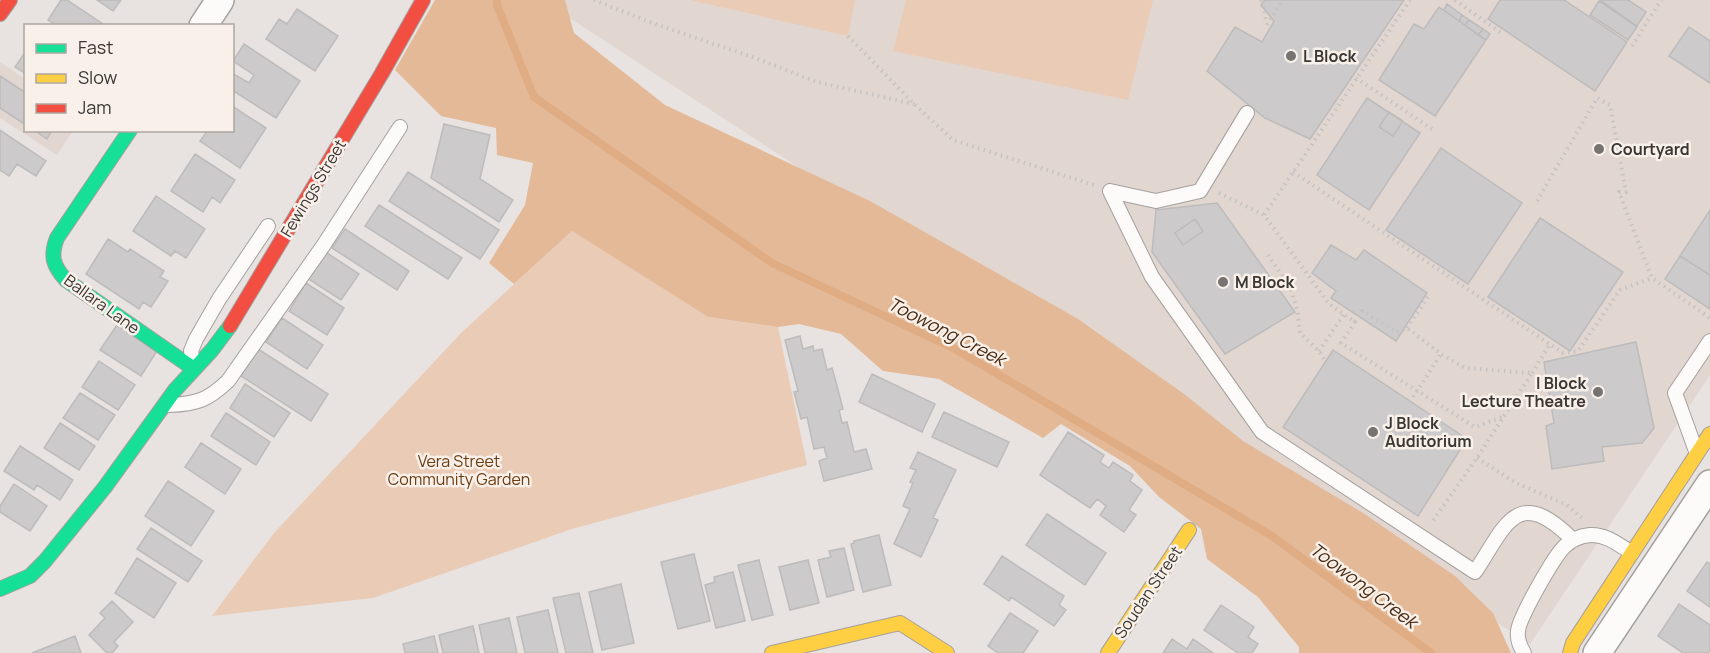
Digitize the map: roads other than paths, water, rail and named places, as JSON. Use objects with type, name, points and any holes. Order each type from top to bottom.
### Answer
[{"type":"street","points":[[0,14],[10,0]]},
{"type":"street","points":[[204,24],[220,0]]},
{"type":"street","name":"Fewings Street","points":[[0,589],[30,576],[45,561],[105,487],[164,405],[218,344],[245,303],[423,0]]},
{"type":"street","name":"Ballara Lane","points":[[129,132],[57,238],[52,252],[56,268],[66,280],[194,369]]},
{"type":"street","points":[[1570,653],[1573,643],[1710,434]]},
{"type":"street","points":[[1597,653],[1710,484]]},
{"type":"street","name":"Soudan Street","points":[[1107,653],[1190,530]]},
{"type":"street","points":[[1632,553],[1654,568]]},
{"type":"street","points":[[772,653],[900,622],[947,653]]},
{"type":"lane","points":[[1246,113],[1200,191],[1156,201],[1110,191],[1152,277],[1262,432],[1475,572],[1510,520],[1518,514],[1529,512],[1545,518],[1560,527],[1573,540]]},
{"type":"lane","points":[[164,405],[198,402],[213,395],[228,381],[323,246],[400,127]]},
{"type":"lane","name":"Fewings Street","points":[[194,369],[191,355],[193,343],[219,299],[268,226]]},
{"type":"lane","points":[[1697,454],[1675,393],[1710,341]]},
{"type":"lane","points":[[1524,653],[1518,639],[1520,622],[1557,555],[1573,540],[1590,535],[1602,537],[1632,553]]},
{"type":"waterway","name":"Toowong Creek","points":[[497,0],[534,97],[772,263],[955,349],[1272,536],[1431,653]]},
{"type":"place","name":"L Block","points":[[1291,56]]},
{"type":"place","name":"Courtyard","points":[[1599,149]]},
{"type":"place","name":"M Block","points":[[1223,282]]},
{"type":"place","name":"I Block Lecture Theatre","points":[[1598,392]]},
{"type":"place","name":"J Block Auditorium","points":[[1373,432]]},
{"type":"park label","name":"Vera Street Community Garden","points":[[459,470]]}]
